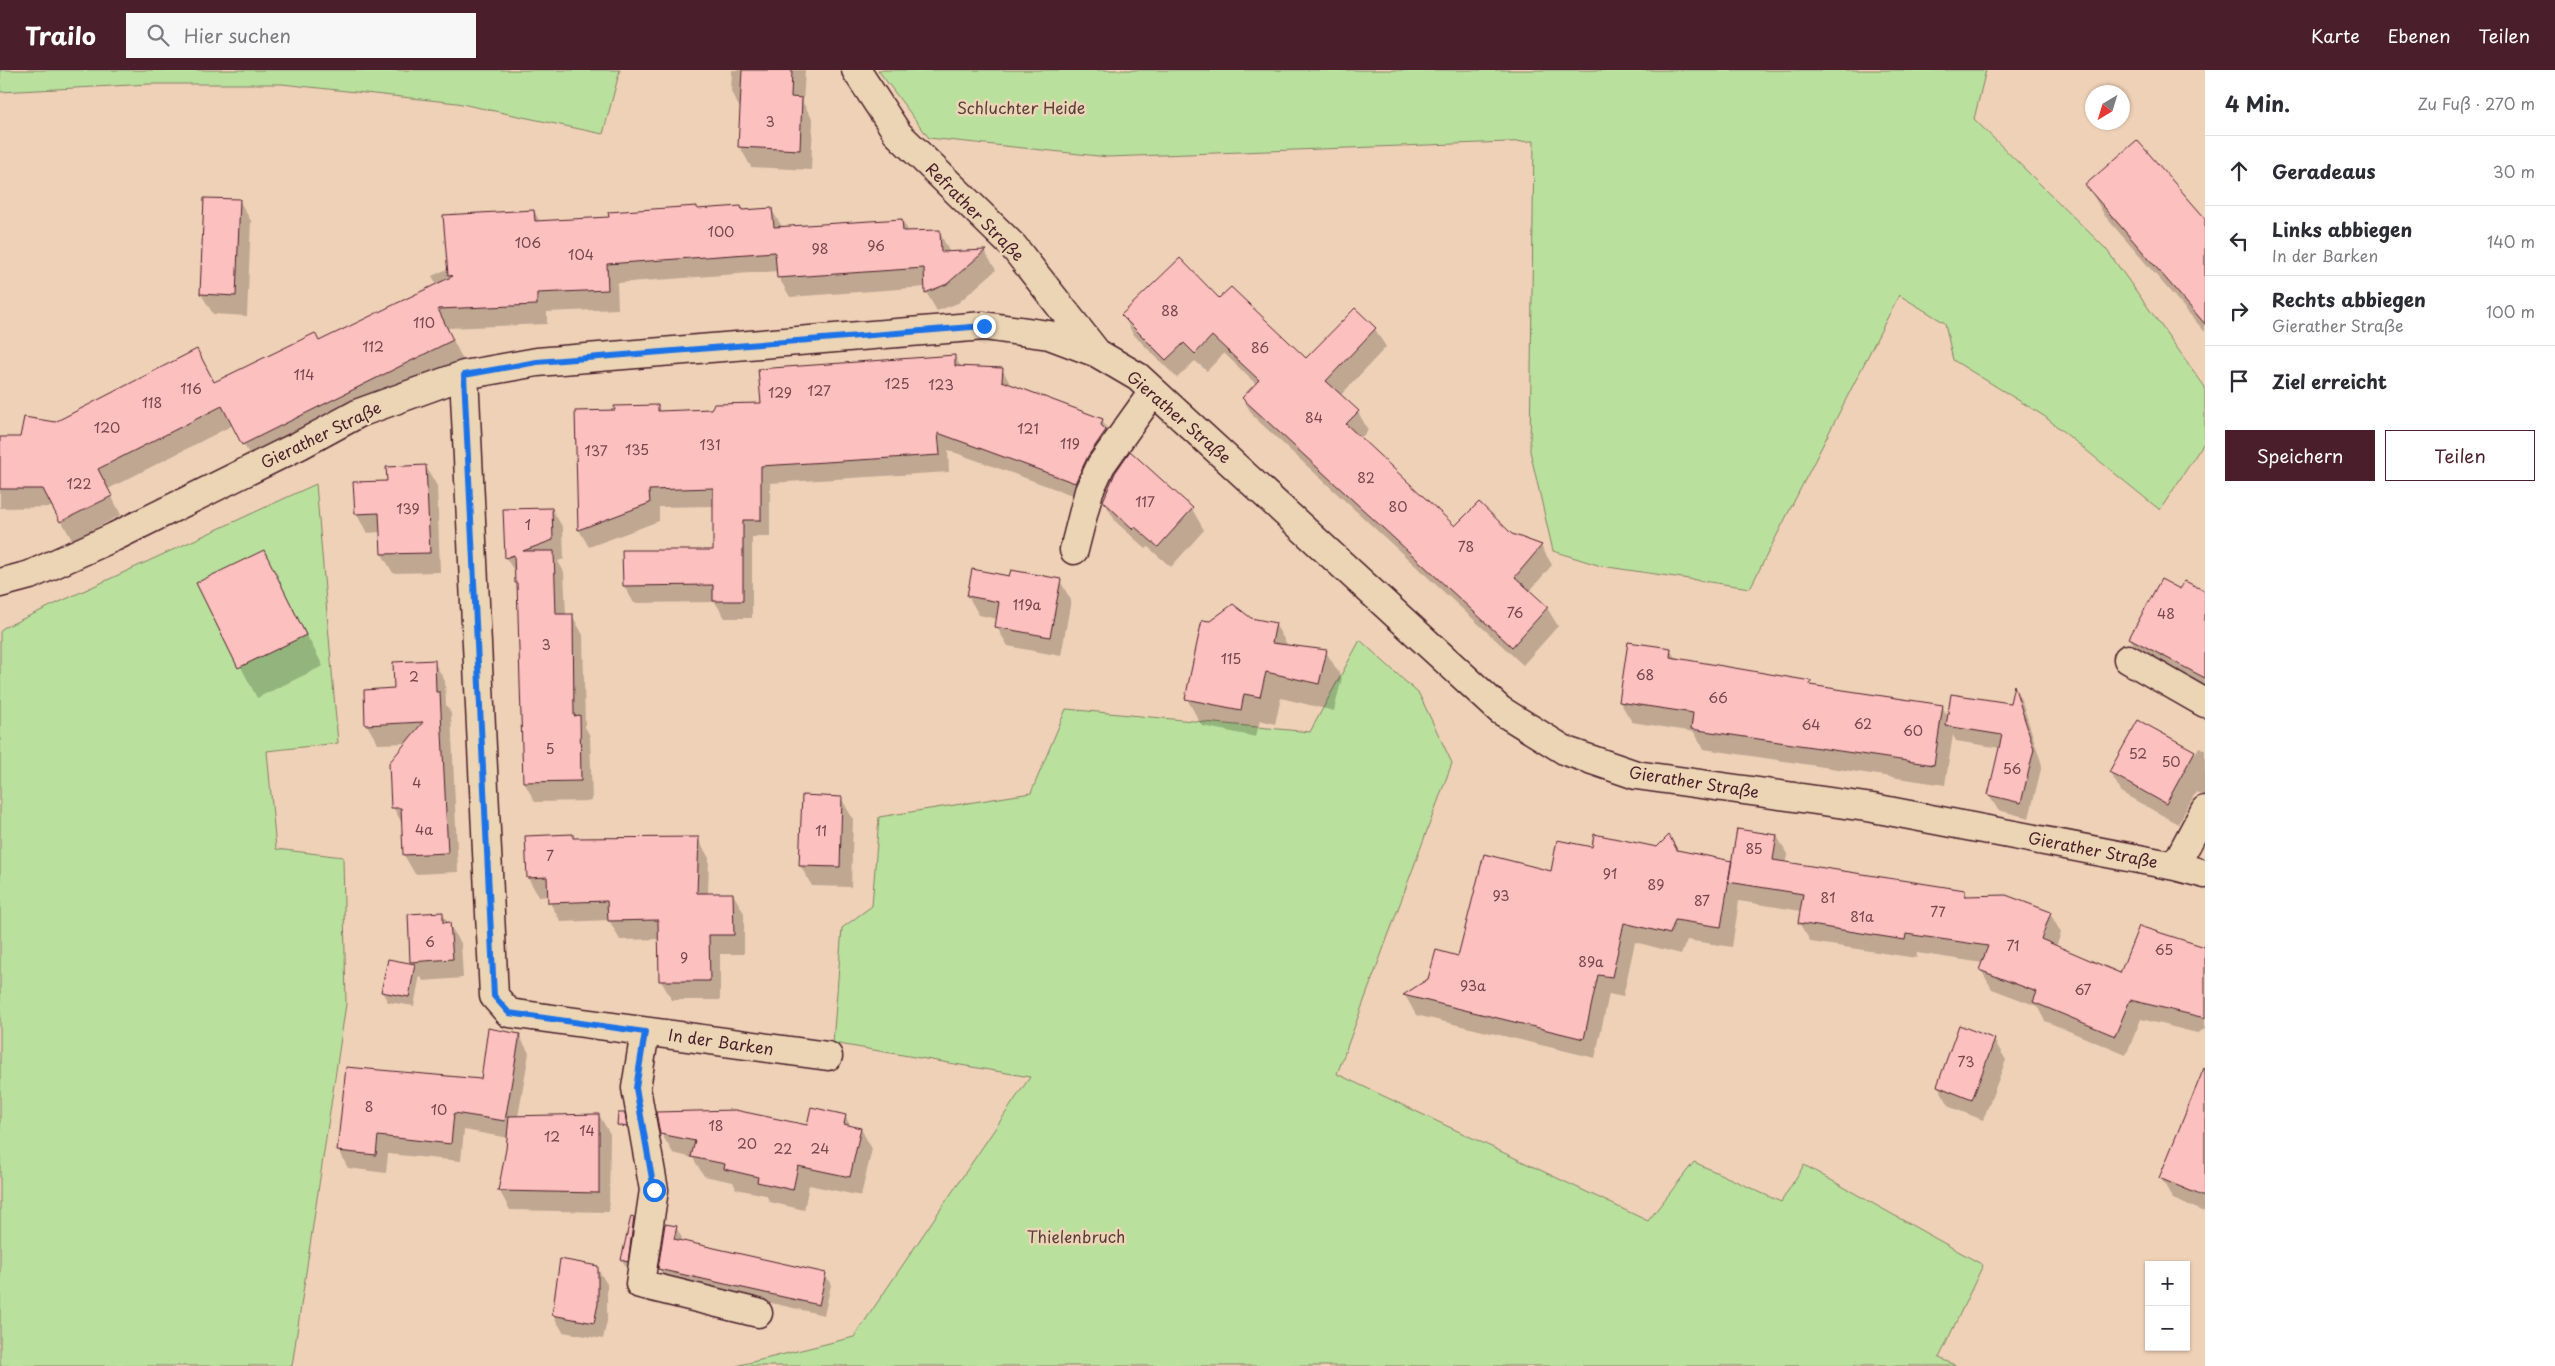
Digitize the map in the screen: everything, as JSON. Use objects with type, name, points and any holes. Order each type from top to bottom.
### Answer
[{"type":"street","name":"Refrather Straße","points":[[856,70],[898,134],[1013,246],[1097,352]]},
{"type":"street","name":"Gierather Straße","points":[[0,583],[30,575],[114,537],[300,445],[359,413],[464,375],[537,362],[984,326],[1049,335],[1097,352],[1138,378],[1500,710],[1566,751],[1636,775],[1873,808],[2175,866],[2205,874]]},
{"type":"street","name":"In der Barken","points":[[464,375],[494,996],[509,1013],[828,1056]]},
{"type":"street","points":[[1074,550],[1088,491],[1101,465],[1153,392]]},
{"type":"street","points":[[2128,659],[2205,703]]},
{"type":"street","name":"Gierather Straße","points":[[2175,866],[2205,810]]},
{"type":"street","points":[[645,1032],[636,1088],[654,1190],[640,1284],[758,1313]]},
{"type":"green space","points":[[0,70],[620,70],[603,134],[457,103],[282,84],[150,84],[0,92]]},
{"type":"green space","name":"Schluchter Heide","points":[[878,70],[1986,70],[1974,119],[2106,249],[2205,387],[2205,441],[2160,510],[2044,416],[1953,360],[1945,323],[1899,295],[1750,588],[1601,566],[1553,551],[1530,451],[1534,141],[1108,157],[929,138]]},
{"type":"green space","points":[[316,484],[338,743],[267,751],[276,849],[343,857],[346,1004],[292,1366],[0,1366],[0,632],[3,628]]},
{"type":"green space","name":"Thielenbruch","points":[[1360,640],[1419,694],[1452,763],[1337,1074],[1648,1221],[1694,1162],[1781,1202],[1804,1165],[1983,1265],[1939,1358],[1957,1366],[736,1366],[854,1337],[1030,1077],[833,1043],[842,928],[872,906],[879,817],[1031,793],[1066,709],[1310,732]]},
{"type":"building","points":[[742,70],[792,70],[791,97],[802,98],[800,150],[738,147]]},
{"type":"building","points":[[2137,140],[2205,218],[2205,324],[2085,185]]},
{"type":"building","points":[[204,198],[240,199],[236,296],[200,294]]},
{"type":"building","points":[[697,206],[697,209],[741,206],[742,210],[772,208],[774,227],[902,219],[903,231],[940,230],[941,252],[986,250],[947,284],[925,293],[924,268],[777,278],[775,252],[607,264],[608,290],[537,293],[537,305],[438,309],[453,340],[242,445],[222,406],[98,469],[112,496],[60,522],[43,489],[0,489],[0,437],[20,437],[24,417],[55,422],[197,349],[214,382],[315,333],[319,341],[453,276],[448,275],[443,215],[534,210],[535,221],[609,217],[608,212]]},
{"type":"building","points":[[1180,258],[1219,298],[1231,287],[1306,358],[1355,308],[1376,328],[1326,381],[1359,411],[1346,424],[1455,526],[1479,502],[1512,534],[1542,545],[1515,577],[1548,607],[1512,647],[1242,398],[1259,380],[1212,336],[1195,354],[1184,343],[1166,360],[1121,315]]},
{"type":"building","points":[[955,355],[955,366],[1003,368],[1002,381],[1103,419],[1101,425],[1106,430],[1088,456],[1075,483],[938,433],[940,455],[761,466],[761,520],[743,520],[743,601],[713,601],[713,585],[623,586],[622,550],[713,550],[713,488],[649,490],[650,503],[578,530],[575,411],[615,410],[614,406],[658,405],[658,411],[711,409],[714,404],[761,403],[758,369]]},
{"type":"building","points":[[1130,451],[1193,508],[1158,547],[1135,527],[1133,529],[1103,501],[1115,473]]},
{"type":"building","points":[[426,465],[430,553],[381,554],[379,513],[355,514],[353,482],[387,481],[386,467]]},
{"type":"building","points":[[552,508],[553,540],[523,551],[554,551],[556,614],[573,614],[574,716],[580,715],[581,781],[523,782],[517,583],[515,583],[514,555],[505,558],[503,509]]},
{"type":"building","points":[[264,550],[306,635],[238,668],[196,583]]},
{"type":"building","points":[[972,569],[1009,576],[1011,570],[1061,579],[1050,637],[995,627],[999,602],[967,596]]},
{"type":"building","points":[[2161,579],[2180,589],[2185,581],[2205,591],[2205,678],[2129,638]]},
{"type":"building","points":[[1233,604],[1251,618],[1276,623],[1272,643],[1327,650],[1319,684],[1266,672],[1260,697],[1244,694],[1241,710],[1185,699],[1202,620],[1210,621]]},
{"type":"building","points":[[1628,642],[1671,648],[1670,657],[1811,681],[1810,685],[1943,705],[1934,765],[1691,729],[1693,713],[1619,702]]},
{"type":"building","points":[[435,660],[436,692],[440,692],[448,853],[403,855],[401,808],[391,808],[389,763],[423,722],[365,725],[364,690],[394,688],[393,662]]},
{"type":"building","points":[[2014,685],[2034,749],[2021,803],[1988,795],[2002,735],[1946,726],[1951,694],[2010,703]]},
{"type":"building","points":[[2138,720],[2195,751],[2166,804],[2109,772]]},
{"type":"building","points":[[802,795],[842,797],[840,867],[799,866]]},
{"type":"building","points":[[1737,829],[1777,835],[1773,860],[1965,890],[1965,896],[2006,895],[2051,912],[2041,939],[2120,973],[2139,926],[2205,947],[2205,1018],[2130,1000],[2115,1036],[2033,1002],[2037,992],[1979,970],[1988,946],[1906,934],[1905,940],[1798,923],[1803,894],[1728,882]]},
{"type":"building","points":[[573,834],[573,838],[699,837],[697,893],[733,893],[734,935],[709,935],[710,981],[659,981],[658,920],[608,921],[607,901],[548,903],[547,877],[527,878],[525,836]]},
{"type":"building","points":[[1594,834],[1657,847],[1669,835],[1677,850],[1732,861],[1721,927],[1675,920],[1670,934],[1624,923],[1612,977],[1598,975],[1584,1039],[1403,995],[1428,979],[1436,950],[1458,956],[1484,854],[1551,871],[1557,840],[1592,847]]},
{"type":"building","points":[[443,912],[443,923],[450,922],[453,959],[410,962],[408,914]]},
{"type":"building","points":[[388,959],[415,964],[409,997],[381,992]]},
{"type":"building","points":[[1959,1025],[1995,1039],[1972,1100],[1937,1086]]},
{"type":"building","points":[[488,1028],[520,1034],[505,1121],[454,1113],[451,1144],[378,1136],[376,1155],[337,1151],[346,1067],[481,1079]]},
{"type":"building","points":[[2205,1069],[2205,1197],[2159,1178]]},
{"type":"building","points":[[811,1107],[846,1115],[844,1124],[861,1128],[850,1177],[798,1166],[793,1190],[757,1182],[758,1177],[724,1169],[725,1164],[691,1157],[695,1141],[660,1134],[656,1112],[735,1110],[807,1125]]},
{"type":"building","points":[[618,1113],[625,1113],[627,1127],[617,1125]]},
{"type":"building","points":[[599,1114],[599,1193],[498,1191],[506,1149],[509,1116]]},
{"type":"building","points":[[631,1216],[634,1217],[628,1262],[621,1260]]},
{"type":"building","points":[[665,1224],[677,1226],[674,1239],[826,1273],[819,1305],[658,1269]]},
{"type":"building","points":[[560,1259],[598,1266],[598,1304],[594,1323],[552,1315]]},
{"type":"route","points":[[654,1190],[636,1088],[645,1032],[509,1013],[494,996],[464,375],[537,362],[984,326]]}]
